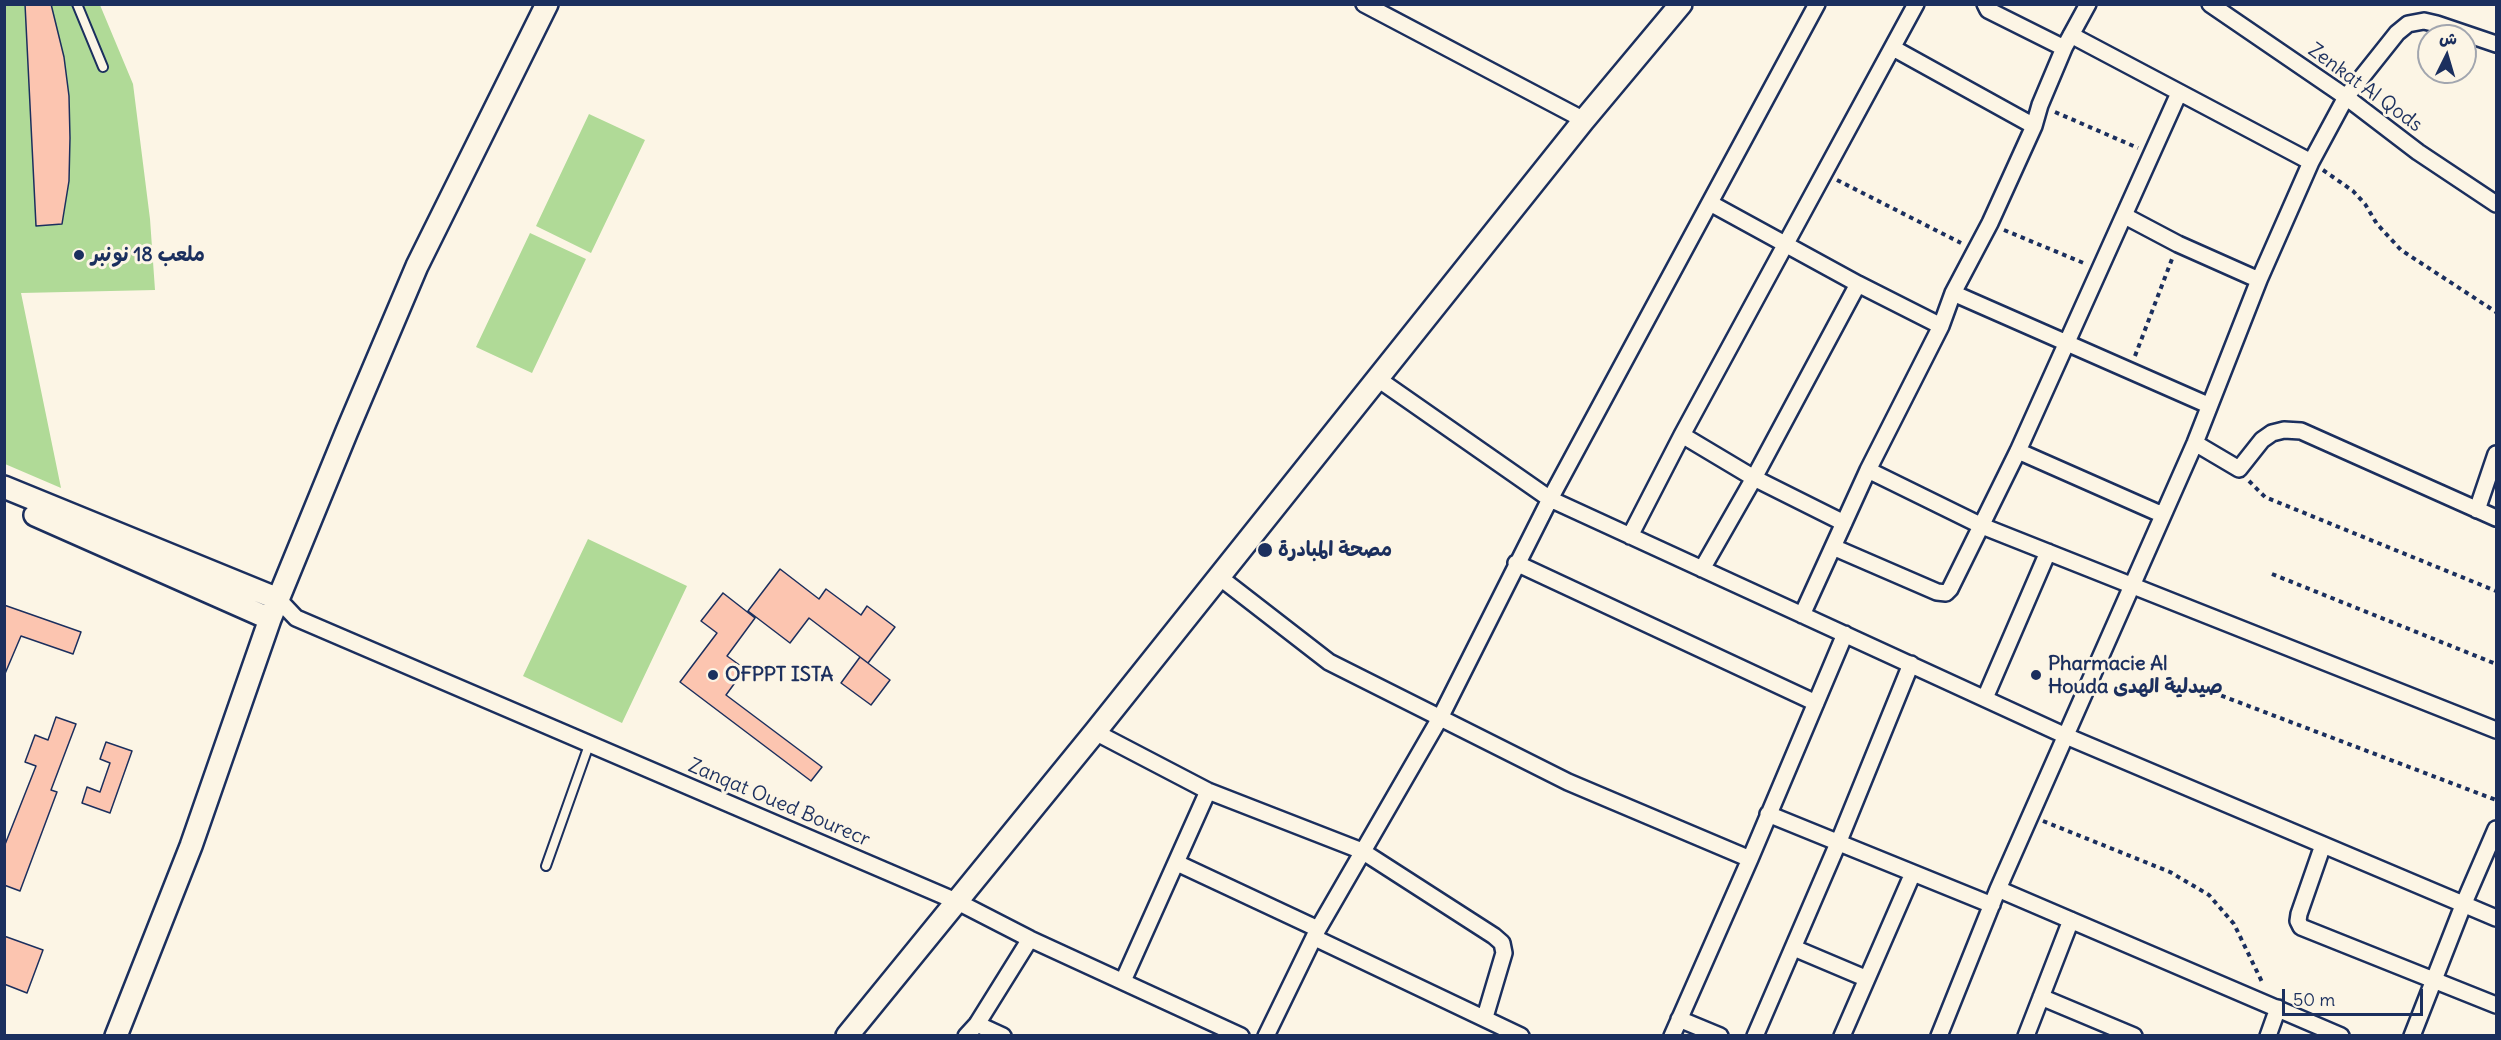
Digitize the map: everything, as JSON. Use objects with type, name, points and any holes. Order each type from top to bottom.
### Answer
[{"type":"street","points":[[117,1035],[191,846],[278,599],[417,266],[547,4]]},
{"type":"street","points":[[1364,4],[1584,120]]},
{"type":"street","points":[[847,1035],[958,902],[1584,120],[1681,4]]},
{"type":"street","points":[[1266,1035],[1362,851],[1440,718],[1516,562],[1817,4]]},
{"type":"street","points":[[1630,536],[1682,435],[1916,4]]},
{"type":"street","points":[[1985,4],[1988,10],[2068,41],[2179,93],[2311,162]]},
{"type":"street","points":[[1802,615],[1868,470],[1941,326],[1953,293],[1974,249],[1990,223],[2034,126],[2040,105],[2068,41],[2088,4]]},
{"type":"street","name":"Zenkat Al Qods","points":[[2210,4],[2346,97],[2418,152],[2496,204]]},
{"type":"street","points":[[1938,1035],[1998,889],[2194,443],[2259,280],[2311,162],[2346,97],[2397,33],[2408,24],[2424,21],[2496,44]]},
{"type":"street","points":[[1893,48],[2034,126]]},
{"type":"street","points":[[1833,547],[1941,593],[1950,590],[2018,451],[2179,93]]},
{"type":"street","points":[[1710,203],[1786,246],[1941,326]]},
{"type":"street","points":[[2125,216],[2178,244],[2259,280]]},
{"type":"street","points":[[1702,569],[1754,478],[1858,284]]},
{"type":"street","points":[[1953,293],[2208,405]]},
{"type":"street","points":[[1378,378],[1550,499],[2066,736],[2496,918]]},
{"type":"street","points":[[2194,443],[2239,469],[2262,440],[2272,433],[2284,430],[2301,431],[2496,518]]},
{"type":"street","points":[[1682,435],[1754,478],[1844,523]]},
{"type":"street","points":[[2018,451],[2163,514]]},
{"type":"street","points":[[2477,510],[2496,454]]},
{"type":"street","points":[[1868,470],[1982,526],[2496,730]]},
{"type":"street","points":[[4,487],[278,599]]},
{"type":"street","points":[[4,501],[270,619]]},
{"type":"street","points":[[1985,698],[2048,552]]},
{"type":"street","points":[[1516,562],[1815,703]]},
{"type":"street","points":[[1218,576],[1329,662],[1568,782],[1750,859]]},
{"type":"street","name":"Zanqat Oued Bourecr","points":[[278,599],[296,618],[958,902],[1030,939],[1241,1035]]},
{"type":"street","name":"Zanqat Oued Bourecr","points":[[270,619],[296,618]]},
{"type":"street","points":[[1672,1035],[1750,859],[1845,634]]},
{"type":"street","points":[[1755,1035],[1839,841],[1911,664]]},
{"type":"street","points":[[1095,732],[1208,791],[1362,851],[1494,936],[1502,943],[1504,953],[1485,1017]]},
{"type":"street","points":[[1123,981],[1208,791]]},
{"type":"street","points":[[1768,814],[1992,905]]},
{"type":"street","points":[[2414,1035],[2464,903],[2496,829]]},
{"type":"street","points":[[2323,845],[2299,914],[2298,921],[2301,927],[2496,1005]]},
{"type":"street","points":[[1177,863],[1521,1035]]},
{"type":"street","points":[[1842,1035],[1913,873]]},
{"type":"street","points":[[1998,889],[2341,1035]]},
{"type":"street","points":[[2026,1035],[2071,920]]},
{"type":"street","points":[[1003,1035],[971,1030],[1030,939]]},
{"type":"street","points":[[1794,948],[1866,978]]},
{"type":"street","points":[[2041,997],[2134,1035]]},
{"type":"street","points":[[2268,1035],[2276,1007]]},
{"type":"street","points":[[1679,1019],[1720,1035]]},
{"type":"lane","points":[[77,4],[104,68]]},
{"type":"lane","points":[[546,866],[589,745]]},
{"type":"path","points":[[2040,105],[2151,154]]},
{"type":"path","points":[[2311,162],[2353,191],[2365,204],[2382,231],[2401,250],[2496,312]]},
{"type":"path","points":[[1825,175],[1974,249]]},
{"type":"path","points":[[1990,223],[2098,269]]},
{"type":"path","points":[[2130,371],[2178,244]]},
{"type":"path","points":[[2239,469],[2265,497],[2496,591]]},
{"type":"path","points":[[2272,574],[2496,664]]},
{"type":"path","points":[[2196,686],[2496,800]]},
{"type":"path","points":[[2031,817],[2170,873],[2209,895],[2234,924],[2276,1007]]},
{"type":"green space","name":"ملعب 18 نونبر","points":[[5,5],[100,5],[133,84],[150,219],[155,290],[21,293],[61,488],[5,464]]},
{"type":"green space","points":[[589,114],[645,140],[591,253],[536,226]]},
{"type":"green space","points":[[530,233],[586,259],[532,373],[476,347]]},
{"type":"green space","points":[[588,539],[687,586],[622,723],[523,676]]},
{"type":"building","points":[[25,4],[51,4],[64,57],[69,96],[70,138],[69,181],[62,224],[36,226]]},
{"type":"building","points":[[780,569],[819,599],[826,589],[861,615],[867,606],[895,627],[868,663],[809,618],[790,643],[748,611]]},
{"type":"building","points":[[723,593],[755,618],[727,656],[745,669],[726,695],[822,767],[811,781],[680,682],[717,633],[701,621]]},
{"type":"building","points":[[4,605],[81,632],[73,654],[21,636],[4,676]]},
{"type":"building","points":[[860,657],[890,680],[871,705],[841,683]]},
{"type":"building","points":[[56,717],[76,724],[51,790],[57,792],[20,891],[4,885],[4,847],[36,766],[25,762],[35,735],[48,740]]},
{"type":"building","points":[[106,742],[132,751],[110,813],[82,803],[87,787],[100,792],[110,763],[100,759]]},
{"type":"building","points":[[4,936],[43,950],[27,993],[4,984]]},
{"type":"place","name":"ملعب 18 نونبر","points":[[79,255]]},
{"type":"place","name":"مصحة المبادرة","points":[[1265,550]]},
{"type":"place","name":"OFPPT ISTA","points":[[713,675]]},
{"type":"place","name":"Pharmacie Al Houda صيدلية الهدى","points":[[2036,675]]}]
